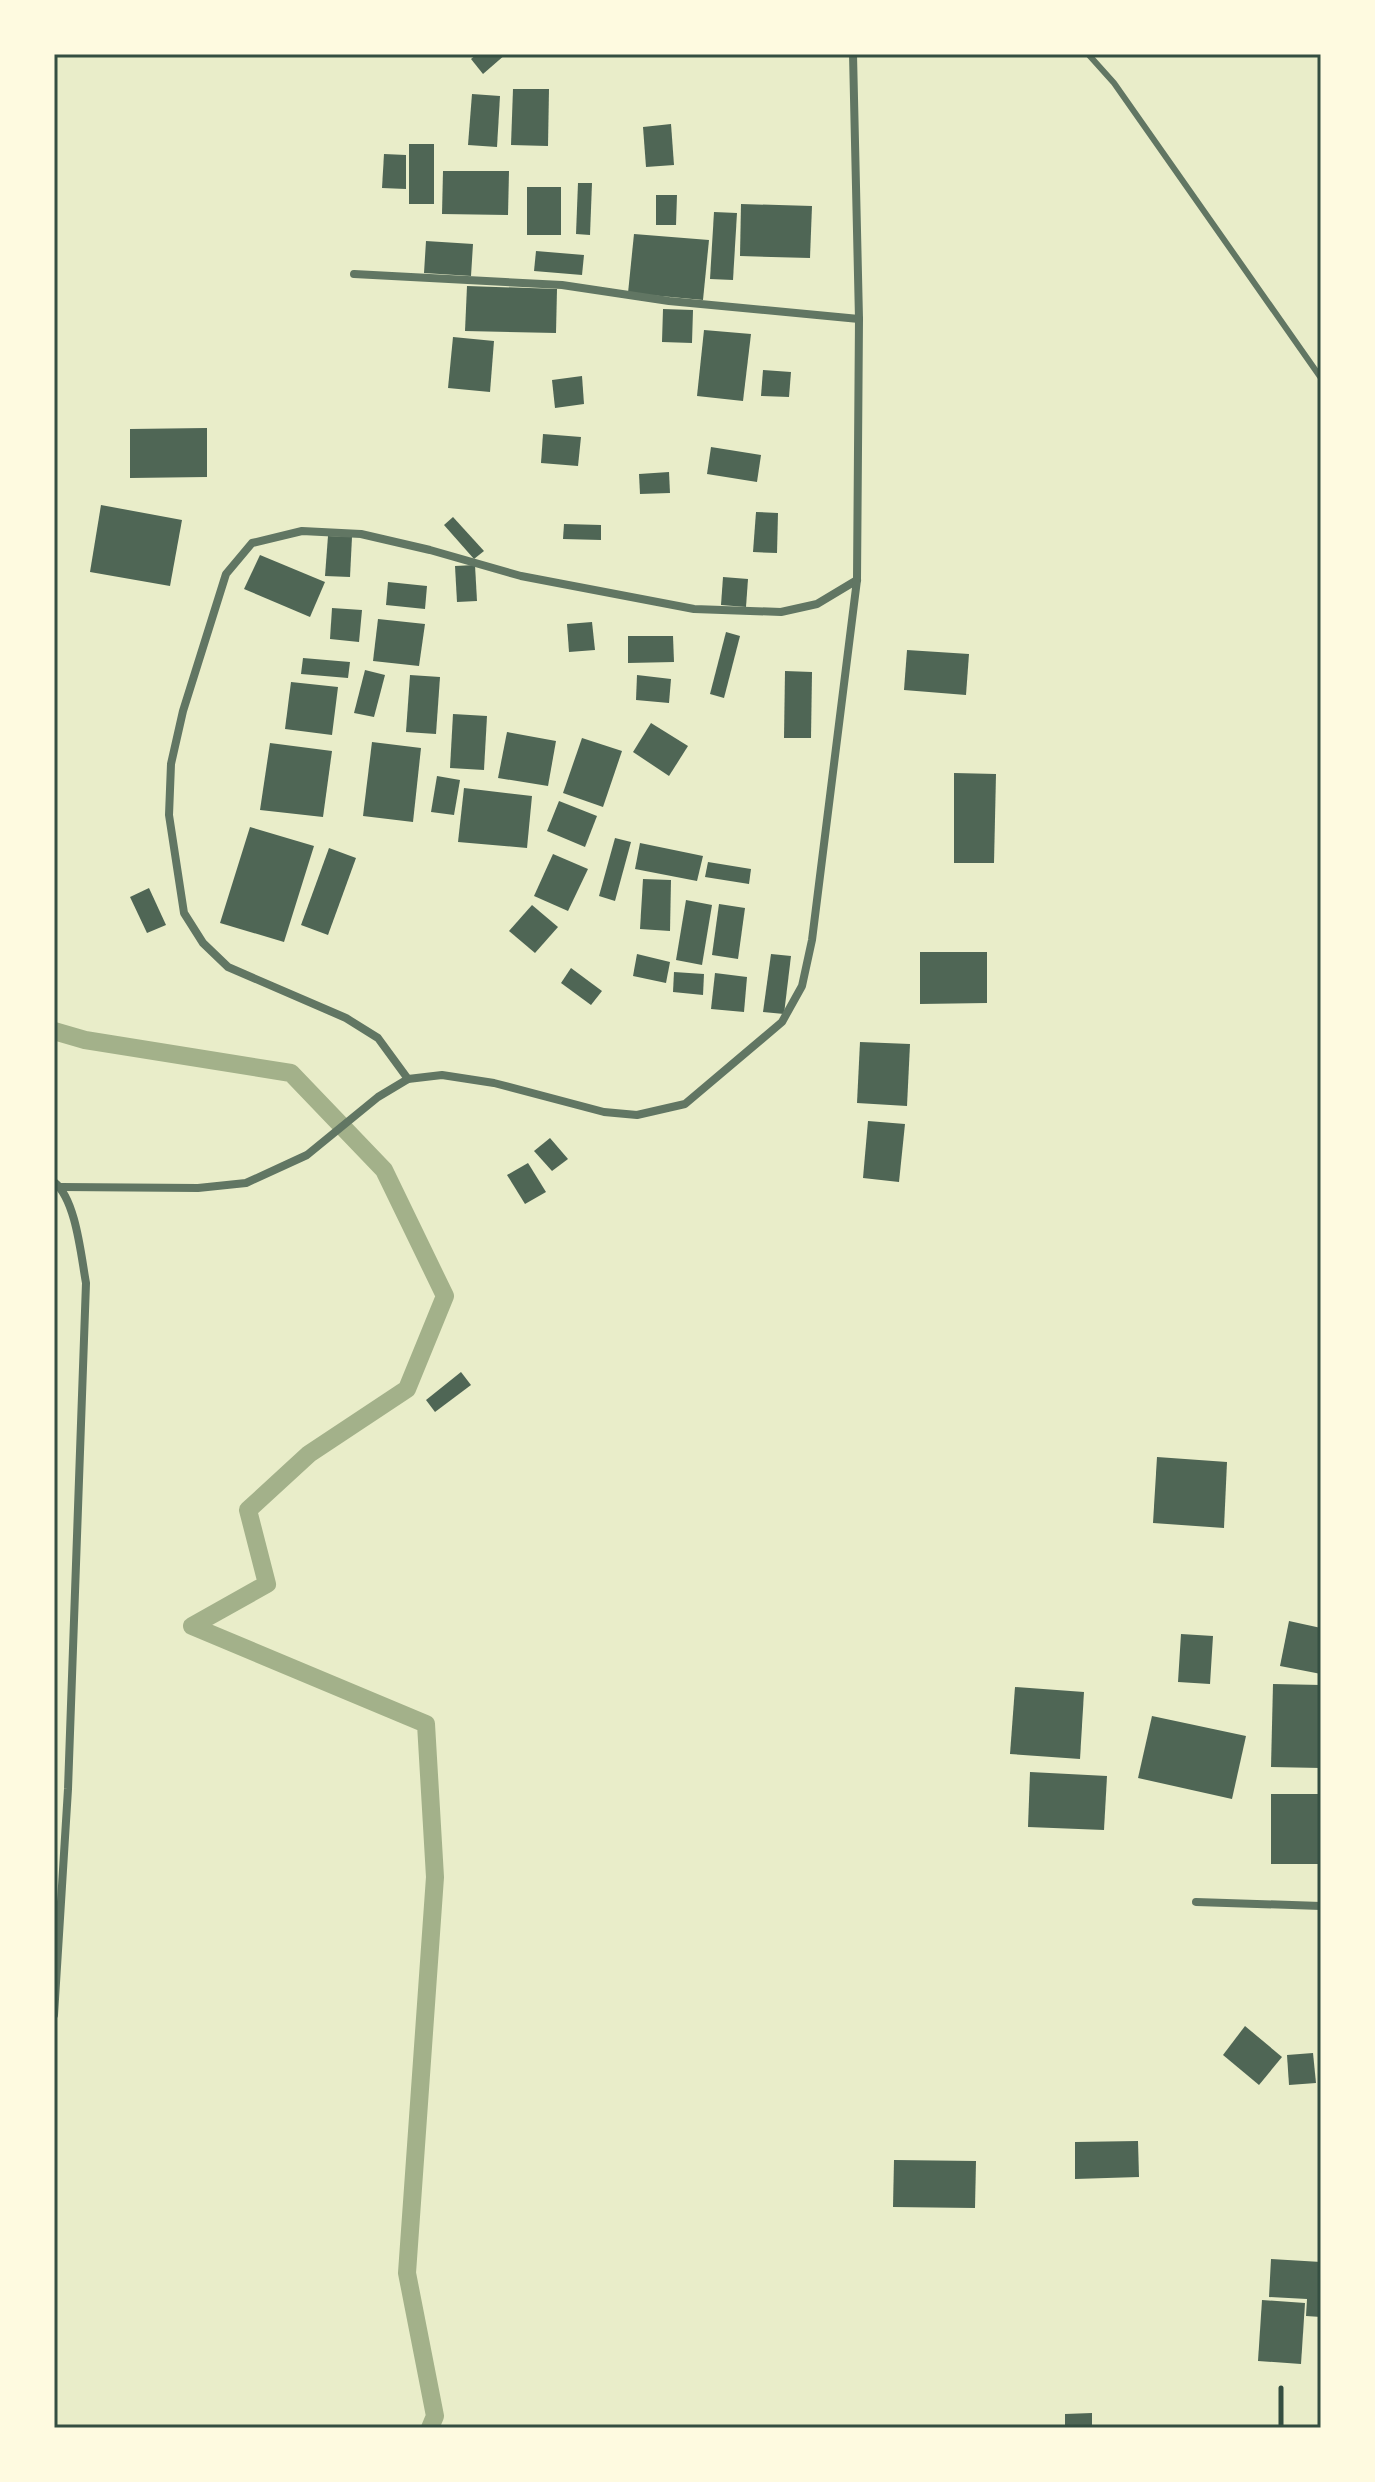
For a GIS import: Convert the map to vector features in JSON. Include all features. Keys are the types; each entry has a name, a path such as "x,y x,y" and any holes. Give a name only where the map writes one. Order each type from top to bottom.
{"street":[{"path":"54,2015 68,1789 86,1283 76,1228 57,1184 198,1188 246,1183 307,1155 378,1097 408,1079 442,1075 494,1083 604,1112 637,1115 685,1104 782,1022 802,986 812,940 857,580 859,319 853,54"},
{"path":"354,274 562,285 681,303 859,319"},
{"path":"408,1079 378,1038 346,1018 228,967 203,943 184,913 169,815 171,764 183,711 226,574 252,543 302,531 361,534 521,576 694,609 781,612 817,604 857,580"},
{"path":"1196,1902 1321,1906"}],"lane":[{"path":"1088,54 1114,83 1321,378"}],"path":[{"path":"1281,2388 1281,2428"}],"building":[{"path":"477,54 506,54 483,74 471,59"},
{"path":"513,89 549,89 548,146 511,145"},
{"path":"472,94 500,96 497,147 468,145"},
{"path":"671,124 674,165 646,167 643,127"},
{"path":"409,144 434,144 434,204 409,204"},
{"path":"384,154 406,155 406,189 382,188"},
{"path":"443,171 509,171 508,215 442,214"},
{"path":"578,183 592,183 590,235 576,234"},
{"path":"527,187 561,187 561,235 527,235"},
{"path":"656,195 677,195 676,225 656,225"},
{"path":"741,204 812,206 810,258 740,256"},
{"path":"714,212 737,213 733,280 710,279"},
{"path":"634,234 709,240 703,300 628,293"},
{"path":"426,241 473,244 471,276 424,273"},
{"path":"536,251 584,255 582,275 534,271"},
{"path":"467,286 557,289 556,333 465,331"},
{"path":"663,309 693,310 692,343 662,342"},
{"path":"704,330 751,334 743,401 697,396"},
{"path":"453,337 494,341 490,392 448,388"},
{"path":"763,370 791,372 789,397 761,396"},
{"path":"582,376 584,404 555,408 552,380"},
{"path":"207,428 207,477 130,478 130,429"},
{"path":"543,434 581,437 578,466 541,463"},
{"path":"711,447 761,455 757,482 707,474"},
{"path":"669,472 670,493 640,494 639,474"},
{"path":"101,505 182,520 170,586 90,572"},
{"path":"756,512 778,513 777,553 753,552"},
{"path":"453,517 484,551 474,559 444,525"},
{"path":"564,524 601,525 601,540 563,539"},
{"path":"328,536 352,537 350,577 325,576"},
{"path":"260,555 325,582 310,617 244,589"},
{"path":"475,565 477,601 457,602 455,566"},
{"path":"723,577 748,579 746,607 721,605"},
{"path":"388,582 427,586 425,609 386,605"},
{"path":"332,608 362,610 359,642 330,639"},
{"path":"378,619 425,624 419,666 373,661"},
{"path":"592,622 595,650 569,652 567,624"},
{"path":"726,632 740,636 724,698 710,694"},
{"path":"628,636 673,636 674,662 628,663"},
{"path":"907,650 969,654 966,695 904,690"},
{"path":"303,658 350,662 348,678 301,674"},
{"path":"365,670 385,675 374,717 354,713"},
{"path":"785,671 812,672 811,738 784,738"},
{"path":"410,675 440,677 436,734 406,732"},
{"path":"637,675 671,679 669,703 636,700"},
{"path":"291,682 338,687 332,735 285,729"},
{"path":"453,714 487,716 484,770 450,768"},
{"path":"651,723 688,746 669,776 633,752"},
{"path":"507,732 556,741 548,786 498,778"},
{"path":"582,738 622,751 603,807 563,793"},
{"path":"372,742 421,748 413,822 363,816"},
{"path":"270,743 332,751 323,817 260,810"},
{"path":"954,773 996,774 994,863 954,863"},
{"path":"437,776 460,780 454,815 431,812"},
{"path":"464,788 532,796 527,848 458,842"},
{"path":"559,801 597,816 585,847 547,831"},
{"path":"250,827 314,846 284,942 220,923"},
{"path":"615,838 631,842 615,901 599,896"},
{"path":"640,843 703,856 697,881 635,869"},
{"path":"329,848 356,858 328,935 301,925"},
{"path":"553,854 588,869 568,911 534,896"},
{"path":"708,862 751,869 749,884 705,877"},
{"path":"643,879 671,880 670,931 640,929"},
{"path":"149,888 166,925 147,933 130,897"},
{"path":"686,900 712,905 702,965 676,960"},
{"path":"719,904 745,908 738,959 712,955"},
{"path":"532,905 558,927 535,953 509,931"},
{"path":"920,952 987,952 987,1003 920,1004"},
{"path":"637,954 670,962 666,983 633,976"},
{"path":"771,954 791,956 784,1014 763,1012"},
{"path":"571,968 602,991 591,1005 561,983"},
{"path":"674,972 704,974 703,995 673,992"},
{"path":"715,973 747,977 744,1012 711,1009"},
{"path":"860,1042 910,1044 907,1106 857,1103"},
{"path":"868,1121 905,1124 899,1182 863,1178"},
{"path":"550,1138 568,1159 552,1171 534,1151"},
{"path":"528,1163 546,1192 525,1204 507,1175"},
{"path":"461,1372 471,1385 435,1412 426,1400"},
{"path":"1157,1457 1227,1462 1224,1528 1153,1523"},
{"path":"1289,1621 1321,1628 1321,1674 1280,1666"},
{"path":"1181,1634 1213,1636 1210,1684 1178,1682"},
{"path":"1273,1684 1321,1685 1321,1768 1271,1767"},
{"path":"1015,1687 1084,1692 1080,1759 1010,1754"},
{"path":"1152,1716 1246,1736 1232,1799 1138,1778"},
{"path":"1030,1772 1107,1776 1104,1830 1028,1827"},
{"path":"1271,1794 1321,1794 1321,1864 1271,1864"},
{"path":"1245,2026 1282,2057 1259,2085 1223,2055"},
{"path":"1313,2053 1316,2083 1289,2085 1287,2055"},
{"path":"1138,2141 1139,2177 1075,2179 1075,2142"},
{"path":"894,2160 976,2161 975,2208 893,2207"},
{"path":"1271,2259 1321,2262 1321,2317 1306,2316 1307,2299 1269,2297"},
{"path":"1262,2300 1305,2303 1301,2364 1258,2361"},
{"path":"1092,2413 1092,2428 1065,2428 1065,2414"}],"waterway":[{"path":"54,1031 85,1040 291,1073 384,1170 445,1296 407,1389 309,1454 248,1510 267,1584 192,1626 426,1724 435,1877 407,2273 435,2416 430,2428"}]}
